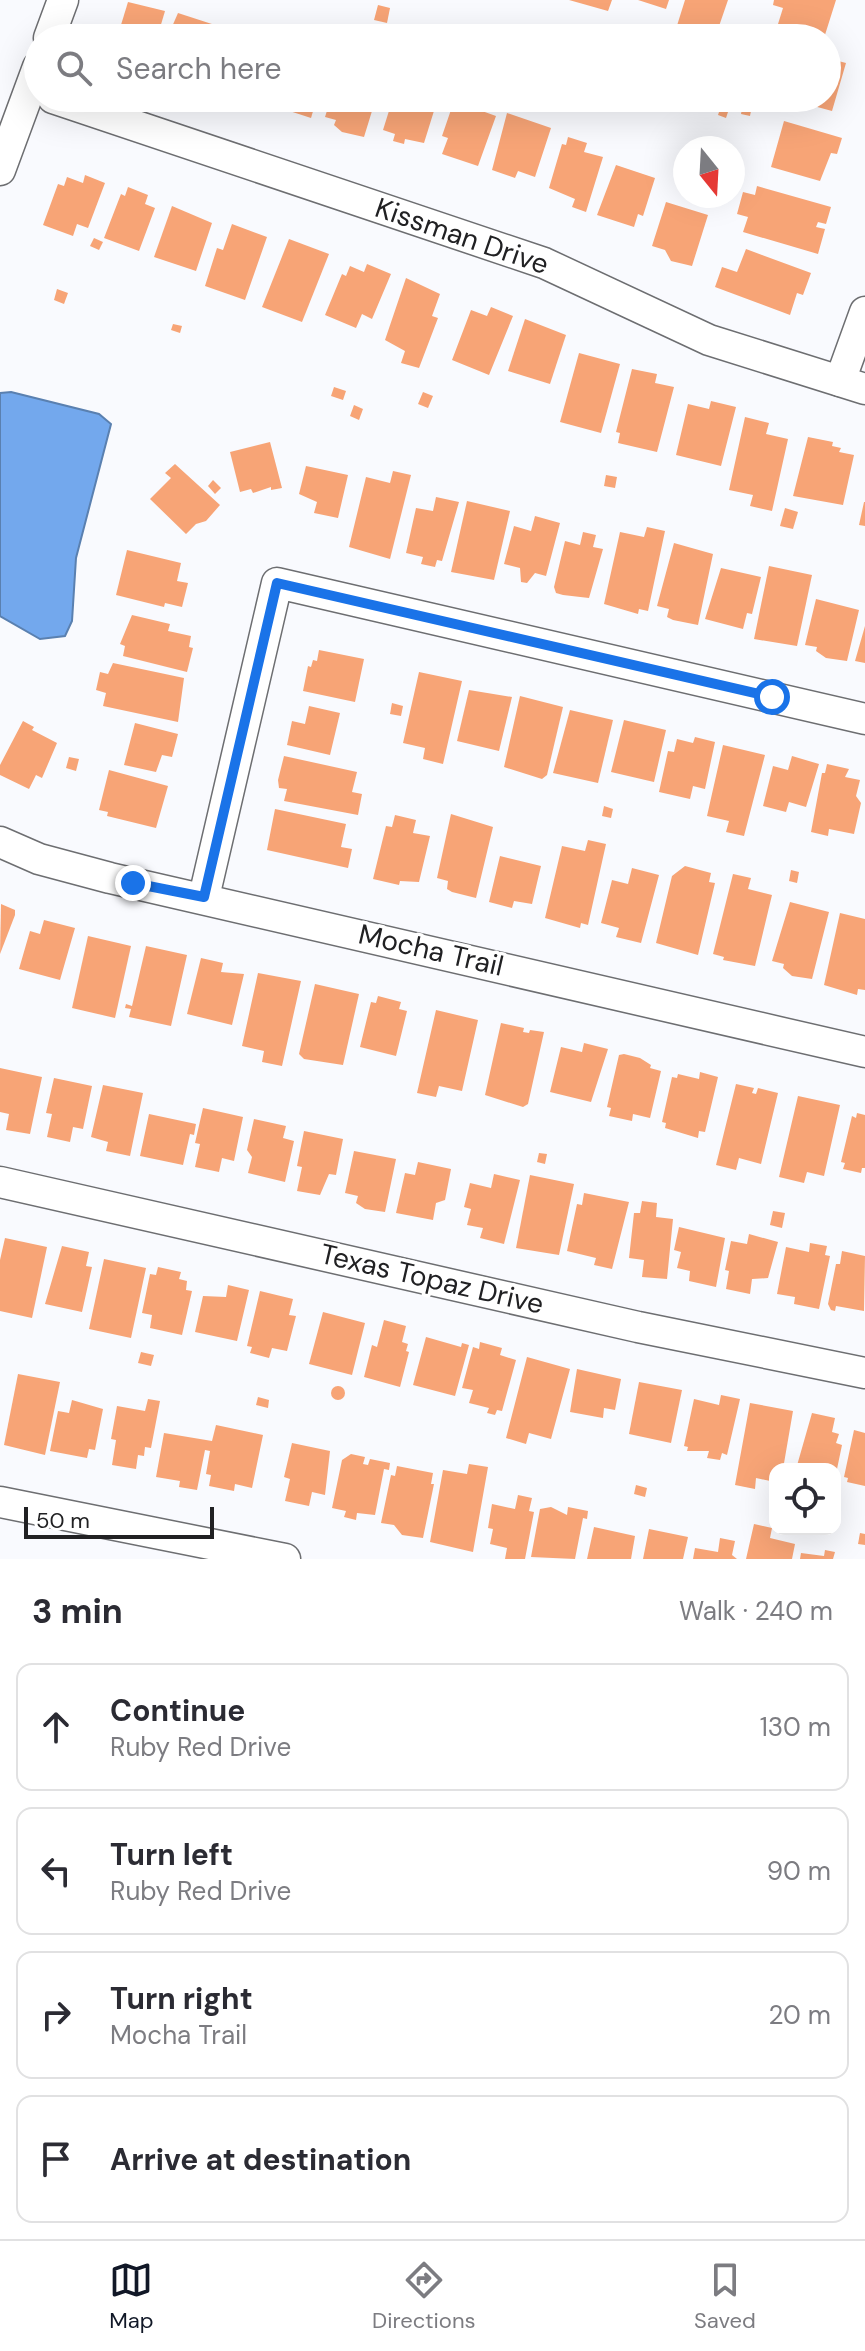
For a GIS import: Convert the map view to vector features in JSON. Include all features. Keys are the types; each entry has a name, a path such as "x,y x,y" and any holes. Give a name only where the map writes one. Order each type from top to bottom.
{"street":[{"path":"54,24 63,0"},
{"path":"0,170 28,112"},
{"name":"Kissman Drive","path":"112,112 544,263 709,340 853,385"},
{"path":"853,385 865,312"},
{"path":"204,897 277,583 865,719"},
{"name":"Mocha Trail","path":"0,842 39,859 95,874 865,1052"},
{"name":"Texas Topaz Drive","path":"0,1182 638,1327 865,1373"},
{"path":"0,1502 285,1559"}],"water":[{"path":"11,392 99,414 111,424 76,558 72,621 65,636 40,639 0,616 0,393"}],"building":[{"path":"569,0 612,0 608,11"},
{"path":"638,0 669,0 666,9"},
{"path":"685,0 728,0 720,24 678,24"},
{"path":"774,0 836,0 828,24 778,24 783,8 773,5"},
{"path":"128,2 165,11 161,24 121,24"},
{"path":"378,5 390,8 387,23 374,20"},
{"path":"178,13 212,24 173,24"},
{"path":"841,62 846,63 841,80"},
{"path":"293,112 313,112 311,118"},
{"path":"327,112 372,112 364,137 342,132 334,125 336,120 325,117"},
{"path":"389,112 434,112 424,143 405,139 404,144 393,141 395,134 383,130"},
{"path":"450,112 485,112 496,116 478,166 442,154 448,138 442,136"},
{"path":"719,112 728,112 726,118 718,115"},
{"path":"507,113 551,128 535,177 518,171 515,178 492,170"},
{"path":"784,121 842,138 837,154 831,153 820,181 771,167"},
{"path":"568,137 587,143 584,152 603,157 586,212 572,207 575,199 549,188 562,144 566,145"},
{"path":"616,165 655,178 643,216 638,214 634,227 597,215"},
{"path":"85,175 105,183 88,228 77,224 73,236 43,225 58,184 64,186 67,177 83,183"},
{"path":"757,186 831,207 826,224 818,222 816,227 825,229 818,254 743,232 748,217 737,214 739,208 745,208 745,192 755,195"},
{"path":"128,187 148,195 145,204 155,208 139,251 104,238 121,194 125,196"},
{"path":"666,202 673,204 673,208 685,208 708,215 692,266 671,261 665,250 652,246"},
{"path":"172,206 212,223 196,271 154,257"},
{"path":"232,224 267,237 245,300 205,286 217,248 223,250"},
{"path":"94,238 103,242 99,250 90,246"},
{"path":"289,239 329,254 302,322 262,307"},
{"path":"746,249 811,273 803,295 797,293 790,315 715,287 722,267 737,272"},
{"path":"367,264 391,274 372,319 362,314 356,328 325,315 342,274 346,276 350,266 364,272"},
{"path":"406,278 440,294 432,316 438,318 419,368 401,363 405,351 385,340"},
{"path":"57,289 68,293 64,304 54,300"},
{"path":"491,307 513,316 489,375 452,360 471,310 487,316"},
{"path":"525,319 566,335 550,384 508,371"},
{"path":"173,324 182,326 180,333 171,330"},
{"path":"579,353 620,364 601,433 560,422"},
{"path":"632,369 657,374 655,383 674,387 657,452 618,443 620,433 616,432"},
{"path":"334,387 346,391 343,400 331,396"},
{"path":"423,392 433,396 428,408 418,404"},
{"path":"711,401 736,407 721,466 676,455 688,404 709,409"},
{"path":"354,405 363,409 359,420 350,416"},
{"path":"745,417 769,423 766,434 788,439 772,511 750,506 753,495 729,490"},
{"path":"808,437 833,442 832,446 841,448 839,452 854,455 843,505 793,496"},
{"path":"270,442 282,488 240,492 230,452"},
{"path":"175,464 220,505 206,521 196,524 186,534 150,499 171,478 165,473"},
{"path":"306,466 348,475 338,518 314,513 317,502 299,494"},
{"path":"393,471 411,475 390,559 349,547 366,477 390,483"},
{"path":"606,475 617,477 615,488 604,486"},
{"path":"213,480 221,488 215,494 208,486"},
{"path":"436,497 459,502 442,561 437,560 435,567 421,564 423,557 406,553 416,508 433,511"},
{"path":"467,501 510,511 494,580 451,572"},
{"path":"865,502 865,526 859,525"},
{"path":"785,508 798,512 793,529 780,526"},
{"path":"535,516 560,523 546,576 535,573 527,583 521,582 520,568 504,564 514,526 531,531"},
{"path":"647,527 665,531 648,611 639,609 638,614 604,604 620,532 644,537"},
{"path":"583,532 596,535 593,547 603,549 589,598 556,593 554,587 565,541 580,545"},
{"path":"674,543 713,554 698,625 673,620 667,617 669,609 657,606"},
{"path":"127,550 181,563 177,581 188,583 182,607 165,603 164,607 116,595"},
{"path":"769,566 812,575 797,646 754,639"},
{"path":"721,568 761,577 752,614 747,613 743,629 705,619"},
{"path":"816,599 859,610 847,661 826,658 816,651 817,647 805,645"},
{"path":"132,615 170,624 168,631 191,636 189,647 193,648 187,672 123,656 125,646 120,644"},
{"path":"865,626 865,663 855,661"},
{"path":"319,650 364,659 355,702 303,691 308,666 311,667 313,660 317,661"},
{"path":"113,663 184,678 178,722 103,706 106,693 96,690 100,672 108,674"},
{"path":"419,672 462,681 443,764 423,759 425,748 403,743"},
{"path":"469,690 512,697 499,751 457,741"},
{"path":"520,696 563,707 547,775 542,779 504,767"},
{"path":"392,703 403,706 401,716 390,714"},
{"path":"309,706 340,713 330,755 287,745 292,721 305,724"},
{"path":"570,710 613,720 598,783 553,773"},
{"path":"624,720 666,730 654,782 611,772"},
{"path":"23,721 34,727 32,730 57,743 42,778 36,775 29,789 0,775 0,765"},
{"path":"135,723 178,734 172,757 162,755 156,772 124,765"},
{"path":"695,737 715,742 705,789 693,786 690,799 659,792 668,751 674,752 677,739 693,743"},
{"path":"723,745 765,755 744,836 726,832 729,821 707,816"},
{"path":"284,756 357,772 352,792 362,794 358,815 284,801 287,789 279,788 278,780"},
{"path":"792,756 819,764 806,807 789,802 786,812 763,806 773,766 788,770"},
{"path":"69,757 79,759 76,771 66,768"},
{"path":"827,764 849,769 845,777 860,780 856,796 861,803 854,834 829,829 828,836 811,832 822,773 825,773"},
{"path":"109,770 168,786 156,828 107,816 108,812 99,810"},
{"path":"604,806 613,809 611,818 602,816"},
{"path":"275,809 346,824 341,847 352,849 348,868 267,850"},
{"path":"451,814 493,827 476,898 452,892 447,889 448,881 437,878"},
{"path":"395,815 416,820 413,833 430,836 419,882 400,881 399,885 373,879 386,826 392,827"},
{"path":"588,840 606,844 588,925 581,923 580,928 545,918 562,846 585,851"},
{"path":"500,856 541,866 532,904 514,901 512,908 489,902"},
{"path":"685,866 711,873 709,882 715,883 698,955 656,943 672,876"},
{"path":"632,868 659,875 641,943 616,937 619,928 601,923 612,880 628,884"},
{"path":"791,870 799,872 797,883 789,881"},
{"path":"733,874 751,878 748,889 772,895 755,966 723,960 724,957 713,954"},
{"path":"790,902 829,912 812,979 792,976 783,968 784,964 772,961"},
{"path":"1,904 15,910 15,915 0,954"},
{"path":"840,913 865,919 865,990 858,989 857,995 824,985"},
{"path":"44,920 75,928 60,980 19,969 30,931 40,934"},
{"path":"88,936 131,946 115,1018 72,1008"},
{"path":"146,946 187,955 171,1026 129,1017 131,1009 125,1008 126,1004 132,1006"},
{"path":"201,958 223,963 221,972 244,974 232,1025 187,1014"},
{"path":"258,973 301,981 282,1066 262,1062 264,1051 242,1046"},
{"path":"315,984 359,994 343,1065 304,1059 299,1054"},
{"path":"378,996 401,1002 399,1009 407,1011 396,1056 360,1047 371,1002 376,1003"},
{"path":"436,1010 478,1020 462,1091 439,1086 436,1097 417,1093"},
{"path":"501,1023 524,1028 523,1032 544,1032 528,1104 523,1107 485,1095"},
{"path":"584,1043 608,1049 591,1102 550,1092 561,1047 582,1052"},
{"path":"619,1055 640,1058 651,1065 650,1068 661,1071 650,1118 633,1114 632,1121 609,1116 611,1108 607,1107"},
{"path":"0,1068 42,1077 30,1134 6,1130 9,1114 0,1112"},
{"path":"700,1072 718,1077 705,1132 699,1131 698,1138 665,1128 666,1123 662,1122 672,1077 677,1078 678,1074 699,1079"},
{"path":"54,1078 92,1086 83,1129 73,1127 70,1142 47,1137 52,1114 46,1113"},
{"path":"736,1084 754,1088 752,1093 756,1094 758,1088 778,1093 761,1164 739,1158 736,1170 716,1165"},
{"path":"103,1085 143,1093 130,1156 106,1151 108,1142 91,1137"},
{"path":"798,1096 840,1105 824,1176 807,1172 804,1183 779,1177"},
{"path":"203,1108 243,1117 234,1161 222,1158 219,1172 195,1167 200,1144 195,1143"},
{"path":"857,1113 865,1115 865,1168 861,1173 843,1169 845,1163 841,1162 852,1116 856,1118"},
{"path":"149,1114 196,1124 194,1135 190,1134 183,1165 140,1156"},
{"path":"254,1119 286,1126 283,1138 294,1141 285,1182 248,1173 252,1157 247,1150"},
{"path":"304,1131 343,1139 336,1175 329,1174 320,1195 297,1191 302,1167 297,1166"},
{"path":"354,1151 396,1159 385,1212 365,1209 356,1203 358,1196 345,1193"},
{"path":"539,1153 547,1154 545,1164 537,1162"},
{"path":"418,1162 451,1169 445,1200 436,1203 433,1220 396,1213 405,1173 415,1175"},
{"path":"494,1174 520,1180 504,1244 480,1238 483,1228 467,1225 471,1209 464,1207 470,1183 491,1188"},
{"path":"530,1175 574,1184 559,1255 516,1248"},
{"path":"584,1193 629,1202 612,1269 594,1265 596,1258 567,1251 577,1204 582,1205"},
{"path":"642,1201 657,1203 656,1217 673,1219 667,1279 642,1277 644,1260 629,1258 634,1213 640,1213"},
{"path":"773,1211 785,1213 782,1228 770,1225"},
{"path":"679,1227 725,1238 716,1287 689,1281 690,1271 677,1268 681,1252 674,1250"},
{"path":"749,1234 778,1242 768,1278 752,1279 750,1294 726,1289 729,1271 725,1270 731,1241 747,1244"},
{"path":"5,1238 47,1247 32,1318 0,1311 0,1260"},
{"path":"810,1243 827,1246 825,1255 830,1256 819,1309 794,1304 795,1297 777,1294 786,1247 809,1252"},
{"path":"62,1246 89,1252 86,1266 92,1267 82,1312 45,1304"},
{"path":"842,1251 865,1256 864,1311 836,1306 835,1311 828,1304 836,1264 840,1264"},
{"path":"104,1259 146,1268 131,1338 89,1329"},
{"path":"158,1267 181,1272 179,1279 187,1281 186,1290 192,1291 182,1335 150,1328 152,1315 142,1313 150,1274 156,1275"},
{"path":"228,1285 249,1290 237,1341 195,1332 203,1296 226,1297"},
{"path":"260,1291 293,1299 289,1315 296,1316 287,1351 272,1348 269,1358 250,1353 252,1347 247,1346"},
{"path":"323,1312 365,1323 352,1375 309,1364"},
{"path":"384,1320 406,1326 402,1342 408,1344 406,1351 409,1352 400,1387 364,1377 372,1345 377,1347"},
{"path":"426,1337 461,1347 462,1343 469,1345 455,1396 413,1385"},
{"path":"480,1342 502,1348 500,1355 516,1360 502,1411 497,1410 495,1415 487,1413 489,1408 469,1403 473,1390 462,1388 473,1347 479,1349"},
{"path":"141,1352 154,1355 151,1366 138,1363"},
{"path":"527,1357 570,1369 551,1439 529,1433 526,1444 506,1438"},
{"path":"577,1369 621,1379 615,1410 604,1408 603,1418 570,1412"},
{"path":"18,1374 60,1382 45,1455 4,1445"},
{"path":"639,1382 682,1390 671,1443 629,1434"},
{"path":"338,1386 345,1393 338,1400 331,1393"},
{"path":"721,1395 740,1399 727,1455 722,1453 720,1460 707,1458 709,1451 687,1451 688,1447 684,1446 694,1399 719,1405"},
{"path":"258,1397 269,1400 268,1408 256,1405"},
{"path":"148,1399 160,1401 151,1448 145,1447 144,1456 138,1455 136,1469 112,1465 116,1440 111,1439 117,1406 145,1411"},
{"path":"72,1400 103,1409 95,1450 89,1449 87,1458 50,1451 58,1411 69,1413"},
{"path":"750,1403 793,1411 784,1463 769,1463 769,1481 756,1478 755,1489 735,1485"},
{"path":"812,1413 835,1418 832,1432 839,1434 836,1443 842,1445 838,1463 798,1463"},
{"path":"216,1425 263,1435 252,1488 235,1484 234,1491 209,1486 211,1475 206,1474 210,1451 205,1450 197,1490 179,1487 180,1481 156,1477 164,1433 212,1441"},
{"path":"854,1430 865,1433 865,1486 847,1482 848,1478 844,1477"},
{"path":"292,1443 330,1451 325,1495 312,1492 309,1506 285,1501 290,1479 284,1477"},
{"path":"351,1454 365,1457 363,1464 368,1465 370,1459 390,1463 389,1470 384,1469 375,1515 357,1513 356,1520 344,1517 346,1511 332,1508 342,1460"},
{"path":"469,1464 488,1467 473,1552 430,1542 443,1470 467,1474"},
{"path":"397,1466 433,1473 431,1484 434,1484 423,1538 402,1535 394,1525 381,1523 391,1475 395,1476"},
{"path":"636,1485 647,1488 645,1497 634,1494"},
{"path":"518,1495 532,1498 529,1511 534,1512 525,1559 505,1559 507,1548 490,1544 493,1529 488,1528 492,1504 515,1509"},
{"path":"551,1507 567,1515 568,1507 588,1511 587,1519 583,1518 575,1559 531,1557 540,1509"},
{"path":"754,1524 769,1527 770,1538 795,1544 792,1559 746,1559"},
{"path":"594,1527 635,1536 631,1559 587,1559"},
{"path":"649,1529 688,1537 683,1559 643,1559"},
{"path":"860,1533 865,1534 865,1545 858,1544"},
{"path":"720,1538 735,1541 732,1555 737,1559 693,1559 695,1548 718,1552"},
{"path":"825,1550 835,1552 833,1559 800,1559 801,1553 824,1556"}],"route":[{"path":"133,883 204,897 277,583 772,697"}]}
